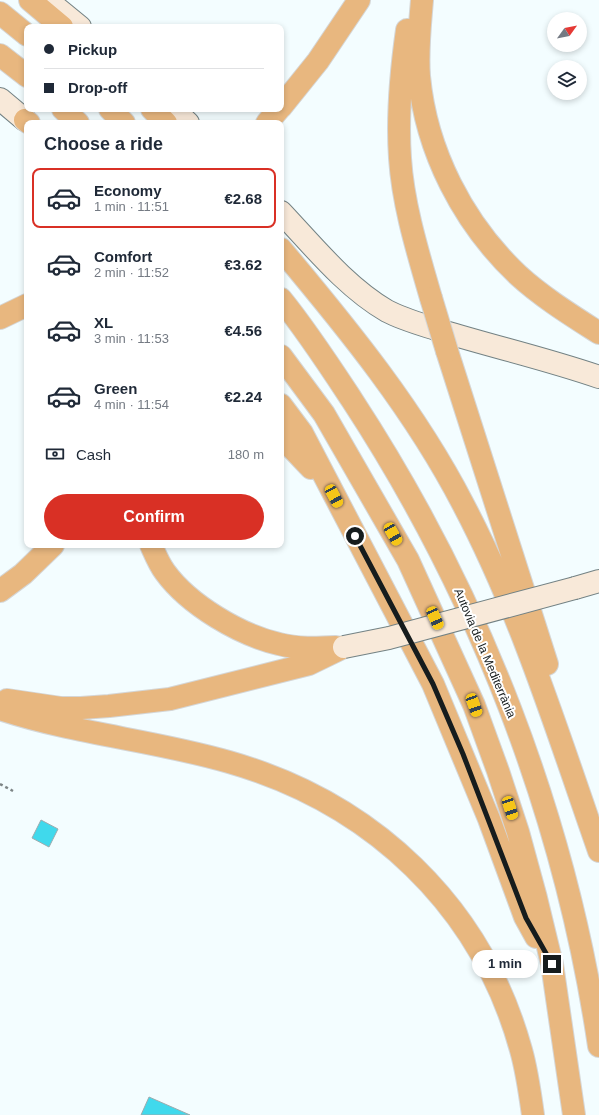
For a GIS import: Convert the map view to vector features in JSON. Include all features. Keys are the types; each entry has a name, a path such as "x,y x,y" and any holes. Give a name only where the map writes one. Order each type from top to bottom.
{"highway":[{"path":"30,0 58,24"},
{"path":"284,103 318,61 359,0"},
{"path":"413,0 407,30 401,78 400,159 411,225 431,298 587,789 599,841"},
{"path":"422,0 418,48 419,75 423,101 437,155 450,182 473,222 500,258 537,291 599,332"},
{"path":"0,13 24,32"},
{"path":"0,55 24,74"},
{"path":"66,112 75,120"},
{"path":"113,112 121,120"},
{"path":"155,112 163,120"},
{"path":"284,253 323,300 419,428 463,502 485,546 507,596 560,738 599,851"},
{"path":"0,303 24,294"},
{"name":"Autovia de la Mediterrània","path":"284,302 326,360 398,472 430,531 486,650 511,710 553,835 569,894 584,961 599,1046"},
{"path":"0,318 24,306"},
{"path":"284,360 324,414 408,560 474,705 518,832 536,898 552,964 574,1115"},
{"path":"284,409 302,433 433,684 478,790 526,918 552,964"},
{"path":"284,441 306,463 334,496"},
{"path":"0,591 23,574 50,548"},
{"path":"153,548 165,571 176,584 209,612 228,625 248,634 280,644 319,648 344,647"},
{"path":"166,548 177,571 209,612"},
{"path":"0,699 61,708 82,708 170,699 309,664 344,647"},
{"path":"0,709 30,719 200,754 237,764 293,785 322,799 350,815 379,836 426,879 448,903 484,959 512,1019 522,1051 529,1082 533,1115"},
{"path":"584,961 599,1020"}],"street":[{"path":"47,0 76,24"},
{"path":"0,100 25,120"},
{"path":"176,112 185,120"},
{"path":"284,215 349,283 367,298 388,312 456,335 556,362 599,377"},
{"path":"344,647 389,638 599,581"}],"path":[{"path":"0,784 13,790"}],"building":[{"path":"41,820 58,829 49,847 32,838"},
{"path":"149,1097 190,1115 141,1115"}],"route":[{"path":"355,536 433,684 463,754 526,918 552,964"}]}
